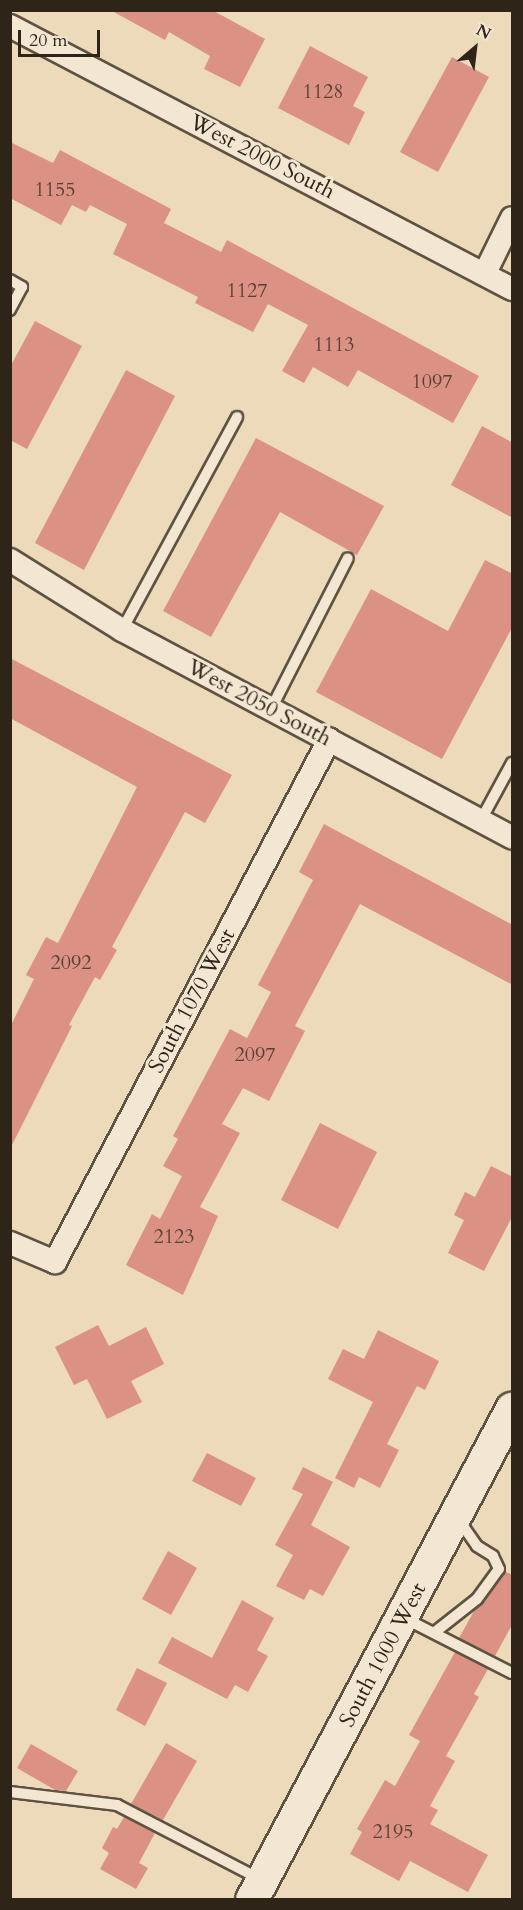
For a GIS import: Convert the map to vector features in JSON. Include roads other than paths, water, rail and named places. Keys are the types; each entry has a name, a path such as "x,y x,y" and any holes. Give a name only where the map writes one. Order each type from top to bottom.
{"main road":[{"name":"South 1000 West","path":"258,1890 513,1409"}],"street":[{"name":"West 2000 South","path":"10,26 513,289"},
{"path":"485,273 513,218"},
{"name":"West 2050 South","path":"10,560 122,630 513,837"},
{"name":"South 1070 West","path":"10,1244 56,1262 329,740"}],"lane":[{"path":"10,280 22,287 10,310"},
{"path":"122,630 237,417"},
{"path":"271,709 348,558"},
{"path":"481,820 513,763"},
{"path":"435,1632 477,1599 499,1569 493,1556 477,1546 456,1516"},
{"path":"404,1618 513,1673"},
{"path":"10,1792 117,1804 258,1890"}]}
